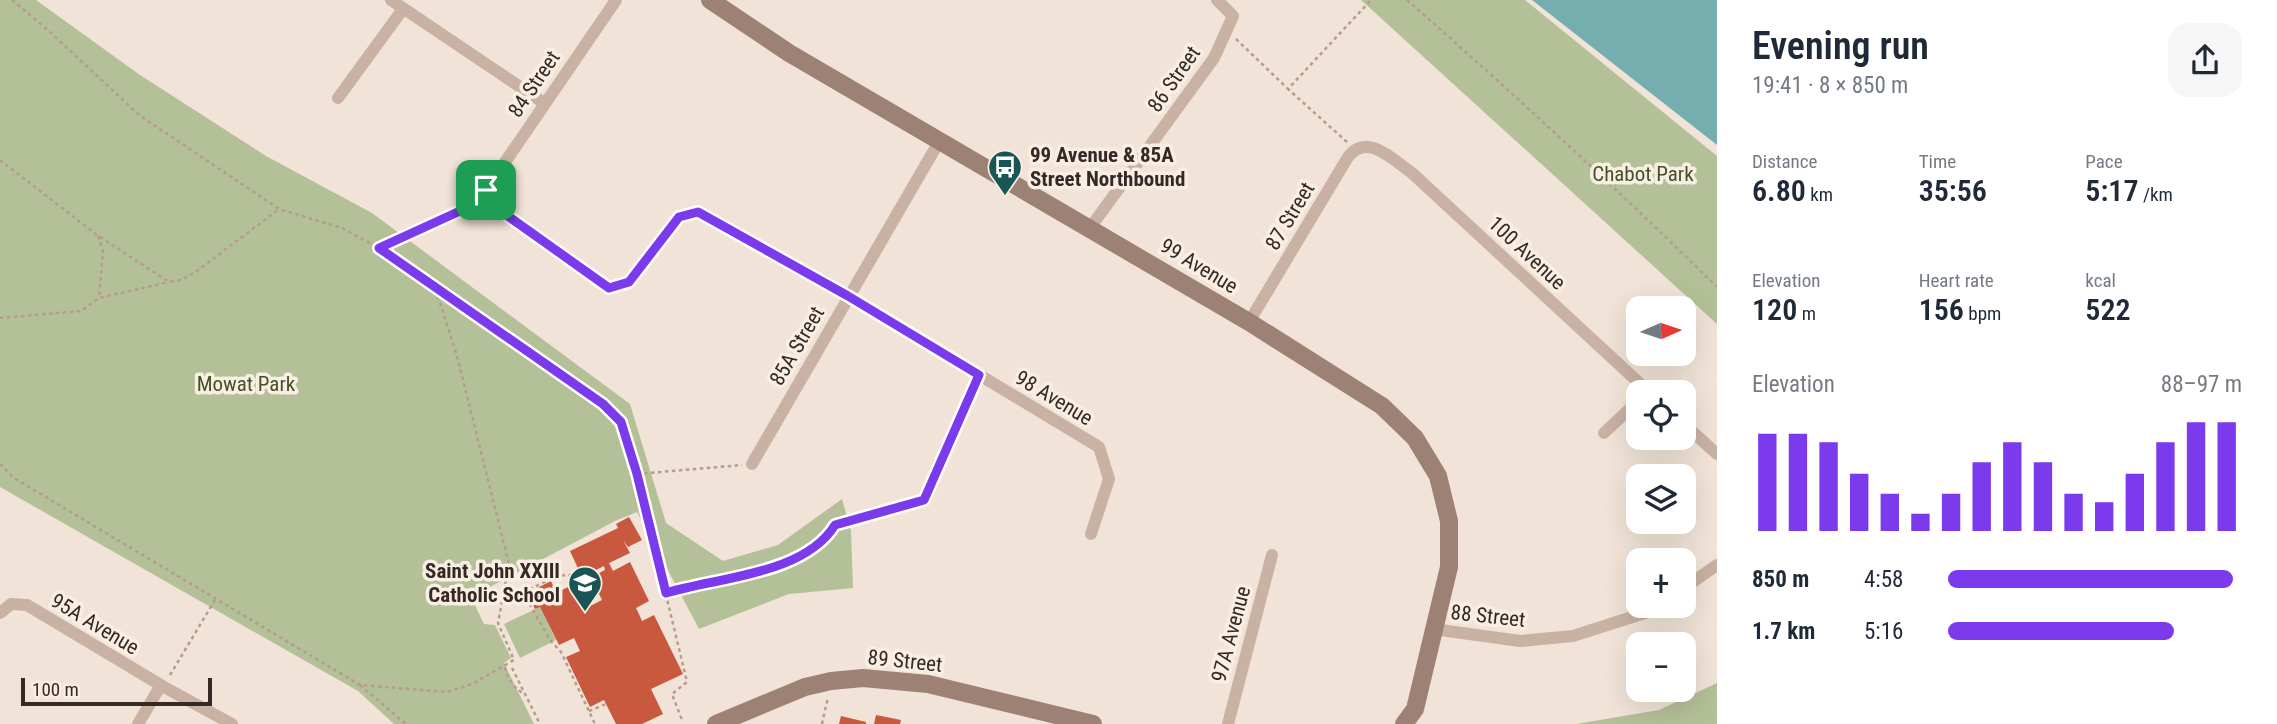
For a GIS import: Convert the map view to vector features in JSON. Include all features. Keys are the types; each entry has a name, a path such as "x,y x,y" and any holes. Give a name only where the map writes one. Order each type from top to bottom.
{"street":[{"path":"391,0 544,103"},
{"name":"84 Street","path":"486,190 616,0"},
{"name":"99 Avenue","path":"710,0 789,53 1249,322 1382,406 1415,438 1438,476 1449,521 1449,567 1433,629 1417,716 1404,724"},
{"name":"86 Street","path":"1090,228 1213,58 1233,16 1217,0"},
{"path":"338,98 403,9"},
{"name":"85A Street","path":"752,464 940,140"},
{"name":"100 Avenue","path":"1354,149 1364,145 1374,147 1412,173 1635,380"},
{"name":"87 Street","path":"1249,322 1354,149"},
{"name":"98 Avenue","path":"486,190 491,204 609,288 629,282 679,217 698,212 848,296 1099,447 1110,479 1091,534"},
{"path":"924,500 979,375"},
{"path":"1604,433 1626,412"},
{"path":"1696,435 1717,454"},
{"name":"97A Avenue","path":"1228,724 1272,555"},
{"path":"1696,580 1717,565"},
{"name":"95A Avenue","path":"0,613 11,604 27,605 162,686 232,724"},
{"name":"88 Street","path":"1433,629 1520,641 1573,636 1629,618"},
{"name":"89 Street","path":"716,724 792,692 831,681 878,679 929,684 1093,724"},
{"path":"138,724 162,686"}],"path":[{"path":"12,0 139,115 279,209 342,228 379,248 603,404 621,422 637,474 687,682 671,694 682,720"},
{"path":"1288,89 1371,0"},
{"path":"1407,0 1636,208 1717,287"},
{"path":"1226,30 1354,149"},
{"path":"0,160 97,235 169,282"},
{"path":"379,248 460,211 486,190"},
{"path":"0,318 81,311 99,298 181,280 279,209"},
{"path":"97,235 103,251 99,298"},
{"path":"359,685 447,692 472,684 514,660 498,623 509,564 457,356 435,287"},
{"path":"0,464 14,478 359,685 406,724"},
{"path":"637,474 752,464"},
{"path":"666,593 784,563 819,544 835,525 924,500"},
{"path":"579,574 551,578 528,590 526,596 550,640 561,652 595,724"},
{"path":"551,578 556,588"},
{"path":"162,686 215,600"},
{"path":"505,667 512,685 528,699"},
{"path":"512,668 540,724"},
{"path":"822,724 831,681"},
{"path":"589,711 606,704"}],"green space":[{"name":"Mowat Park","path":"0,0 36,0 140,75 266,156 372,213 630,404 666,523 723,561 778,545 842,499 851,531 853,588 789,594 699,629 637,512 471,597 484,624 495,625 511,658 504,663 534,724 394,724 358,691 0,487"},
{"name":"Chabot Park","path":"1361,0 1525,0 1717,156 1717,324 1696,305 1696,296 1686,296"},
{"path":"540,607 556,640 520,658 504,624"},
{"path":"1717,683 1717,724 1576,724 1659,710 1676,702 1696,702 1696,693"}],"water":[{"path":"1532,0 1717,0 1717,145"}],"building":[{"name":"Saint John XXIII Catholic School","path":"629,517 642,540 628,547 623,540 630,553 609,563 613,571 630,562 649,601 636,608 642,621 654,615 683,674 651,689 663,714 642,724 616,724 604,700 590,707 566,657 580,651 574,638 559,645 540,607 535,609 527,593 551,581 556,593 576,583 588,607 602,600 591,577 605,570 604,566 582,577 570,551 618,528 616,524"},
{"path":"876,715 901,720 900,724 874,724"},
{"path":"841,716 866,722 866,724 839,724"}],"place":[{"name":"99 Avenue & 85A Street Northbound","path":"1005,197"},
{"name":"Saint John XXIII Catholic School","path":"585,613"}],"route":[{"path":"486,190 491,204 609,288 629,282 679,217 698,212 848,296 979,375 924,500 835,525 819,544 784,563 666,593 637,474 621,422 603,404 379,248 460,211 486,190"}]}
